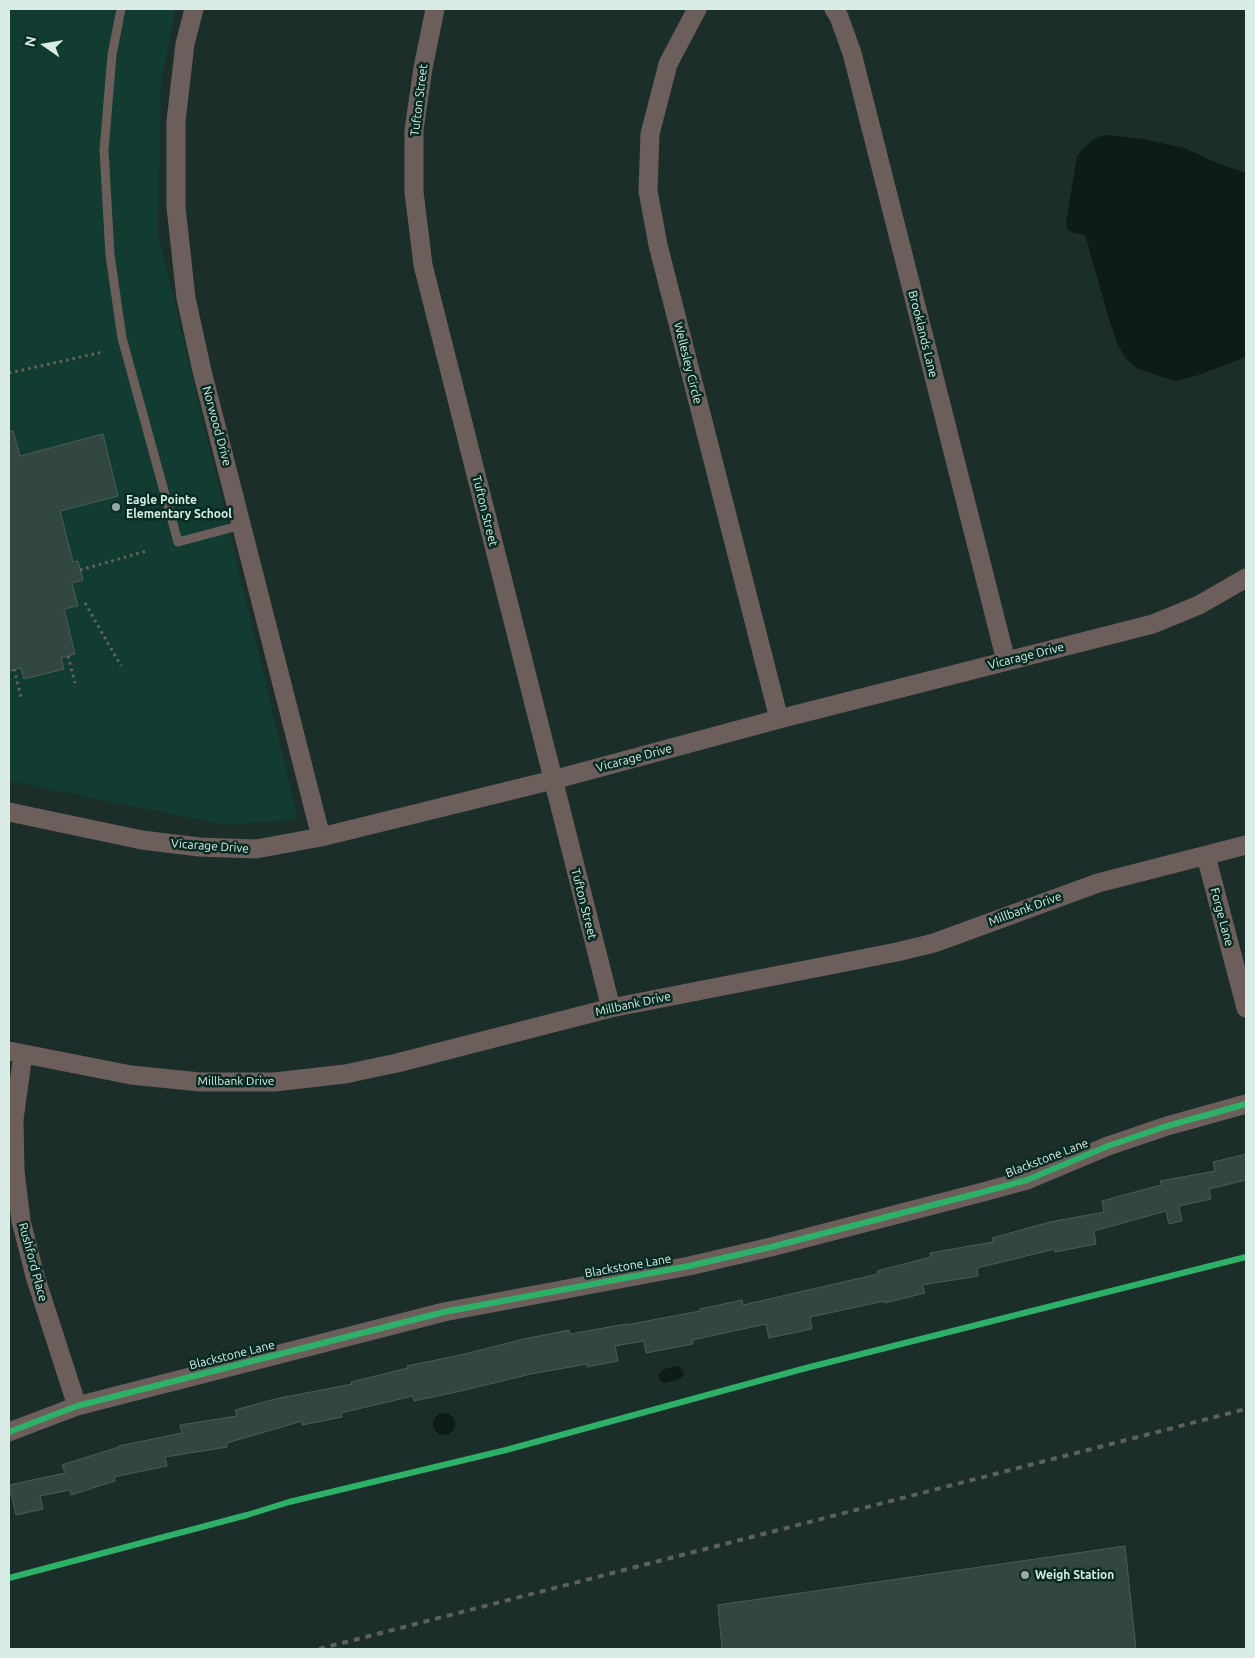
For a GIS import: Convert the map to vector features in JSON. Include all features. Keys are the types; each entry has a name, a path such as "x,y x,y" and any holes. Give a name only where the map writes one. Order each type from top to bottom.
{"street":[{"name":"Norwood Drive","path":"194,9 185,44 176,122 176,206 186,298 202,371 243,525 321,837"},
{"name":"Tufton Street","path":"435,9 423,68 414,130 414,192 423,265 611,1008"},
{"name":"Wellesley Circle","path":"697,9 668,64 650,134 648,191 658,245 779,719"},
{"name":"Brooklands Lane","path":"834,9 839,17 852,53 1006,661"},
{"name":"Vicarage Drive","path":"9,812 142,840 198,847 256,849 321,837 553,780 779,719 1153,624 1199,605 1246,578"},
{"name":"Millbank Drive","path":"16,1053 131,1075 200,1082 274,1082 346,1074 397,1064 611,1008 897,952 924,945 1098,883 1246,845"},
{"name":"Forge Lane","path":"1206,856 1246,1008"},
{"name":"Rushford Place","path":"16,1053 14,1171 21,1221 35,1276 77,1406"},
{"name":"Blackstone Lane","path":"9,1432 77,1406 444,1312 689,1266 1027,1180 1108,1146 1167,1126 1246,1104"}],"lane":[{"path":"121,9 112,55 104,150 110,255 122,338 178,542 243,525"}],"path":[{"path":"9,373 103,352"},
{"path":"80,570 148,552"},
{"path":"85,603 120,666"},
{"path":"68,656 75,683"},
{"path":"14,669 21,697"}],"shaded area":[{"name":"Eagle Pointe Elementary School","path":"9,9 175,9 161,85 158,233 298,819 226,825 9,781"},
{"path":"1108,135 1143,139 1184,148 1219,164 1246,173 1246,357 1196,376 1175,381 1138,369 1127,360 1118,346 1086,238 1083,234 1068,230 1066,224 1077,156 1090,142 1098,137"},
{"path":"678,1366 682,1369 684,1375 677,1380 664,1383 659,1380 659,1374 664,1369"},
{"path":"444,1413 452,1416 455,1424 452,1432 444,1435 436,1432 433,1424 436,1416"}],"building":[{"name":"Eagle Pointe Elementary School","path":"9,431 13,431 20,456 103,434 118,496 60,511 73,562 78,561 83,580 72,583 78,606 64,609 75,654 61,658 64,669 24,679 21,668 9,671"},
{"path":"1246,1154 1246,1180 1209,1189 1211,1199 1179,1206 1182,1221 1169,1224 1166,1211 1094,1231 1096,1244 1055,1252 1055,1249 977,1268 978,1276 922,1285 925,1293 885,1303 885,1301 810,1317 812,1329 769,1338 766,1324 692,1340 693,1344 646,1353 644,1341 615,1346 618,1361 587,1367 587,1364 531,1374 414,1401 413,1396 341,1413 342,1417 302,1425 302,1421 227,1443 227,1447 165,1457 167,1466 114,1477 115,1481 71,1495 70,1490 40,1496 43,1509 16,1515 9,1485 65,1473 62,1465 119,1446 182,1433 180,1425 237,1416 235,1410 275,1399 352,1384 351,1382 408,1368 407,1366 524,1339 569,1330 570,1334 626,1325 700,1311 700,1309 742,1300 743,1305 878,1274 877,1271 931,1257 930,1253 993,1242 992,1238 1050,1222 1104,1212 1102,1201 1161,1185 1160,1181 1215,1171 1213,1162"},
{"name":"Weigh Station","path":"1125,1546 1136,1649 722,1649 718,1605"}],"railway":[{"path":"319,1649 1246,1409"}],"cycle path":[{"path":"9,1432 77,1406 444,1312 689,1266 771,1247 983,1192 1027,1180 1108,1146 1167,1126 1246,1104"},
{"path":"9,1578 247,1515 289,1502 506,1450 806,1368 1246,1257"}],"place":[{"name":"Eagle Pointe Elementary School","path":"116,507"},
{"name":"Weigh Station","path":"1025,1575"}]}
